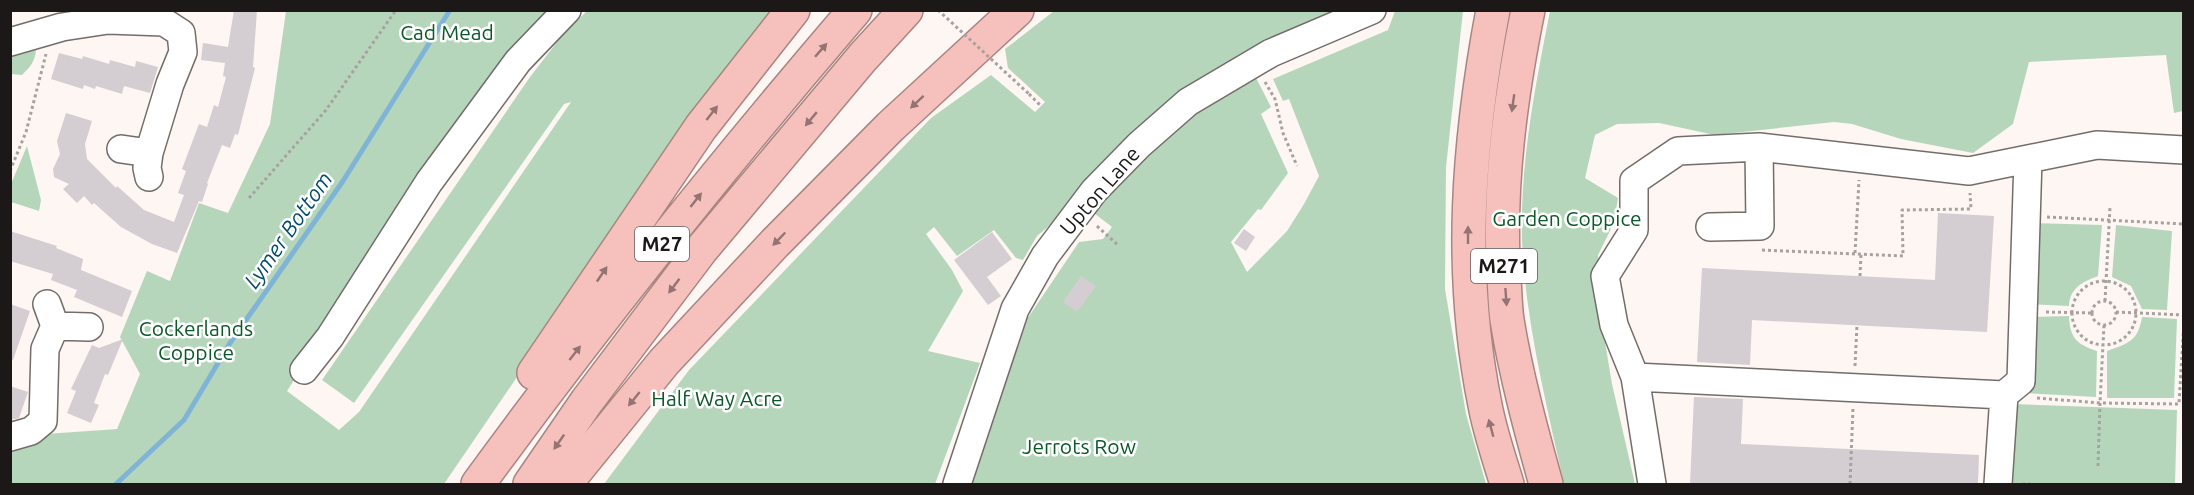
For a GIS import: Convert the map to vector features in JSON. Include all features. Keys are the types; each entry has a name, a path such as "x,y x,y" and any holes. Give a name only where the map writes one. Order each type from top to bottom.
{"highway":[{"name":"M27","path":"473,484 546,355 701,127 793,10"},
{"name":"M27","path":"478,484 554,380 748,135 855,10"},
{"name":"M27","path":"530,484 587,401 701,250 863,57 906,10"},
{"path":"565,484 664,362 775,243 890,127 1017,10"},
{"name":"M271","path":"1493,10 1482,69 1472,146 1468,202 1468,258 1474,331 1485,406 1506,484"},
{"name":"M271","path":"1528,10 1504,171 1503,255 1507,318 1529,422 1546,484"}],"street":[{"path":"304,370 330,337 429,182 518,61 567,10"},
{"name":"Upton Lane","path":"957,484 1015,309 1045,256 1094,191 1139,145 1180,110 1253,62 1372,10"},
{"path":"10,42 62,27 108,20 165,16 181,33 183,52 170,84 149,165 121,149"},
{"path":"1652,484 1635,377 1614,325 1605,276 1634,230 1634,181 1678,151 1759,147 1969,171 2097,145 2184,150"},
{"path":"1710,226 1760,226 1759,147"},
{"path":"1635,377 2004,395 2020,381 2028,159"},
{"path":"10,437 31,431 43,421 45,349 51,315 89,327"},
{"path":"1998,484 2004,395"}],"path":[{"path":"249,198 326,110 396,10"},
{"path":"938,10 1041,106"},
{"path":"10,171 26,132 42,70 47,49 45,32"},
{"path":"1253,62 1275,99 1283,133 1297,165"},
{"path":"1855,254 1861,158"},
{"path":"1760,226 1760,250 1903,256 1902,210 1971,208 1969,171"},
{"path":"2104,301 2110,207"},
{"path":"1079,212 1118,245"},
{"path":"2026,216 2184,224"},
{"path":"1860,276 1861,254"},
{"path":"2106,281 2124,288 2131,295 2136,314 2135,324 2130,333 2113,344 2095,344 2081,335 2076,328 2072,312 2079,294 2086,287 2106,281"},
{"path":"2104,301 2111,303 2116,312 2114,320 2104,325 2095,320 2092,313 2095,306 2104,301"},
{"path":"2023,311 2092,313"},
{"path":"2116,312 2184,315"},
{"path":"2004,395 2100,403 2179,404 2184,322"},
{"path":"1850,484 1857,325"},
{"path":"2098,466 2104,325"},
{"path":"2022,484 2033,484"}],"green space":[{"path":"286,11 552,11 350,292 287,391 339,430 359,412 571,102 564,104 354,403 322,380 530,77 564,33 587,11 778,11 530,358 444,484 11,484 11,452 46,434 117,429 140,374 120,337 147,271 170,281 199,203 228,213 270,124"},
{"name":"Half Way Acre","path":"1054,11 1351,11 1268,44 1037,236 1023,260 1016,258 994,230 957,256 934,227 926,234 952,270 963,291 928,351 980,363 935,484 604,484 689,370 931,118 991,75 1035,112 1045,102 1008,68 1005,49"},
{"name":"Jerrots Row","path":"1395,11 1463,11 1446,167 1445,289 1466,414 1486,484 964,484 1021,328 1079,242 1103,239 1112,227 1090,210 1188,115 1253,72 1271,107 1261,114 1288,173 1261,210 1258,209 1231,242 1247,272 1287,231 1319,176 1289,99 1283,101 1273,79 1388,30"},
{"name":"Garden Coppice","path":"1550,11 2183,11 2183,111 2174,113 2166,55 2029,62 2013,124 1973,153 1901,139 1852,124 1834,122 1715,135 1659,123 1617,124 1595,135 1585,178 1618,198 1614,223 1598,255 1603,330 1612,384 1635,484 1564,484 1530,317 1523,260 1522,229 1522,197 1528,135"},
{"path":"36,50 32,64 22,75 11,74 11,57"},
{"path":"27,146 41,200 39,211 11,202 11,184"},
{"path":"2032,223 2102,225 2098,276 2074,290 2069,306 2028,304"},
{"path":"2116,225 2172,231 2167,310 2142,309 2131,286 2112,277"},
{"path":"2069,316 2071,330 2076,340 2097,351 2096,397 2024,393 2028,317"},
{"path":"2142,317 2177,319 2174,398 2107,398 2107,351 2131,340 2138,331"},
{"path":"2013,404 2177,410 2175,484 2009,484"}],"building":[{"path":"234,10 257,10 253,67 255,68 238,135 235,134 230,148 222,145 202,202 199,201 177,253 152,244 121,227 84,196 77,203 63,189 69,184 54,177 53,169 60,154 57,141 66,113 92,121 85,144 87,159 116,188 117,186 144,210 174,222 184,195 178,193 186,171 182,169 199,124 207,127 214,105 218,107 226,77 223,76 225,63 201,60 203,43 228,47"},
{"path":"59,53 82,59 83,56 109,64 110,60 135,67 136,61 158,67 150,93 124,86 122,94 96,86 95,89 84,85 83,89 51,79"},
{"path":"1938,213 1994,216 1987,332 1752,320 1750,365 1697,362 1702,268 1935,280"},
{"path":"1244,229 1255,237 1246,251 1234,243"},
{"path":"10,231 57,246 56,248 83,259 81,270 132,291 122,317 74,297 77,290 51,280 53,274 10,261"},
{"path":"992,232 1012,259 987,277 1001,296 988,305 954,260"},
{"path":"1081,276 1096,286 1077,312 1063,302"},
{"path":"10,304 30,311 13,360 10,360"},
{"path":"123,339 108,375 105,374 94,403 99,405 91,423 67,413 76,391 71,389 92,345 99,348"},
{"path":"10,386 28,392 19,418 10,420"},
{"path":"1694,397 1743,399 1741,444 1979,455 1978,484 1690,484"}],"waterway":[{"name":"Lymer Bottom","path":"116,484 184,420 230,343 343,181 450,10"}],"park label":[{"name":"Cad Mead","path":"447,33"},
{"name":"Cockerlands Coppice","path":"196,341"}]}
